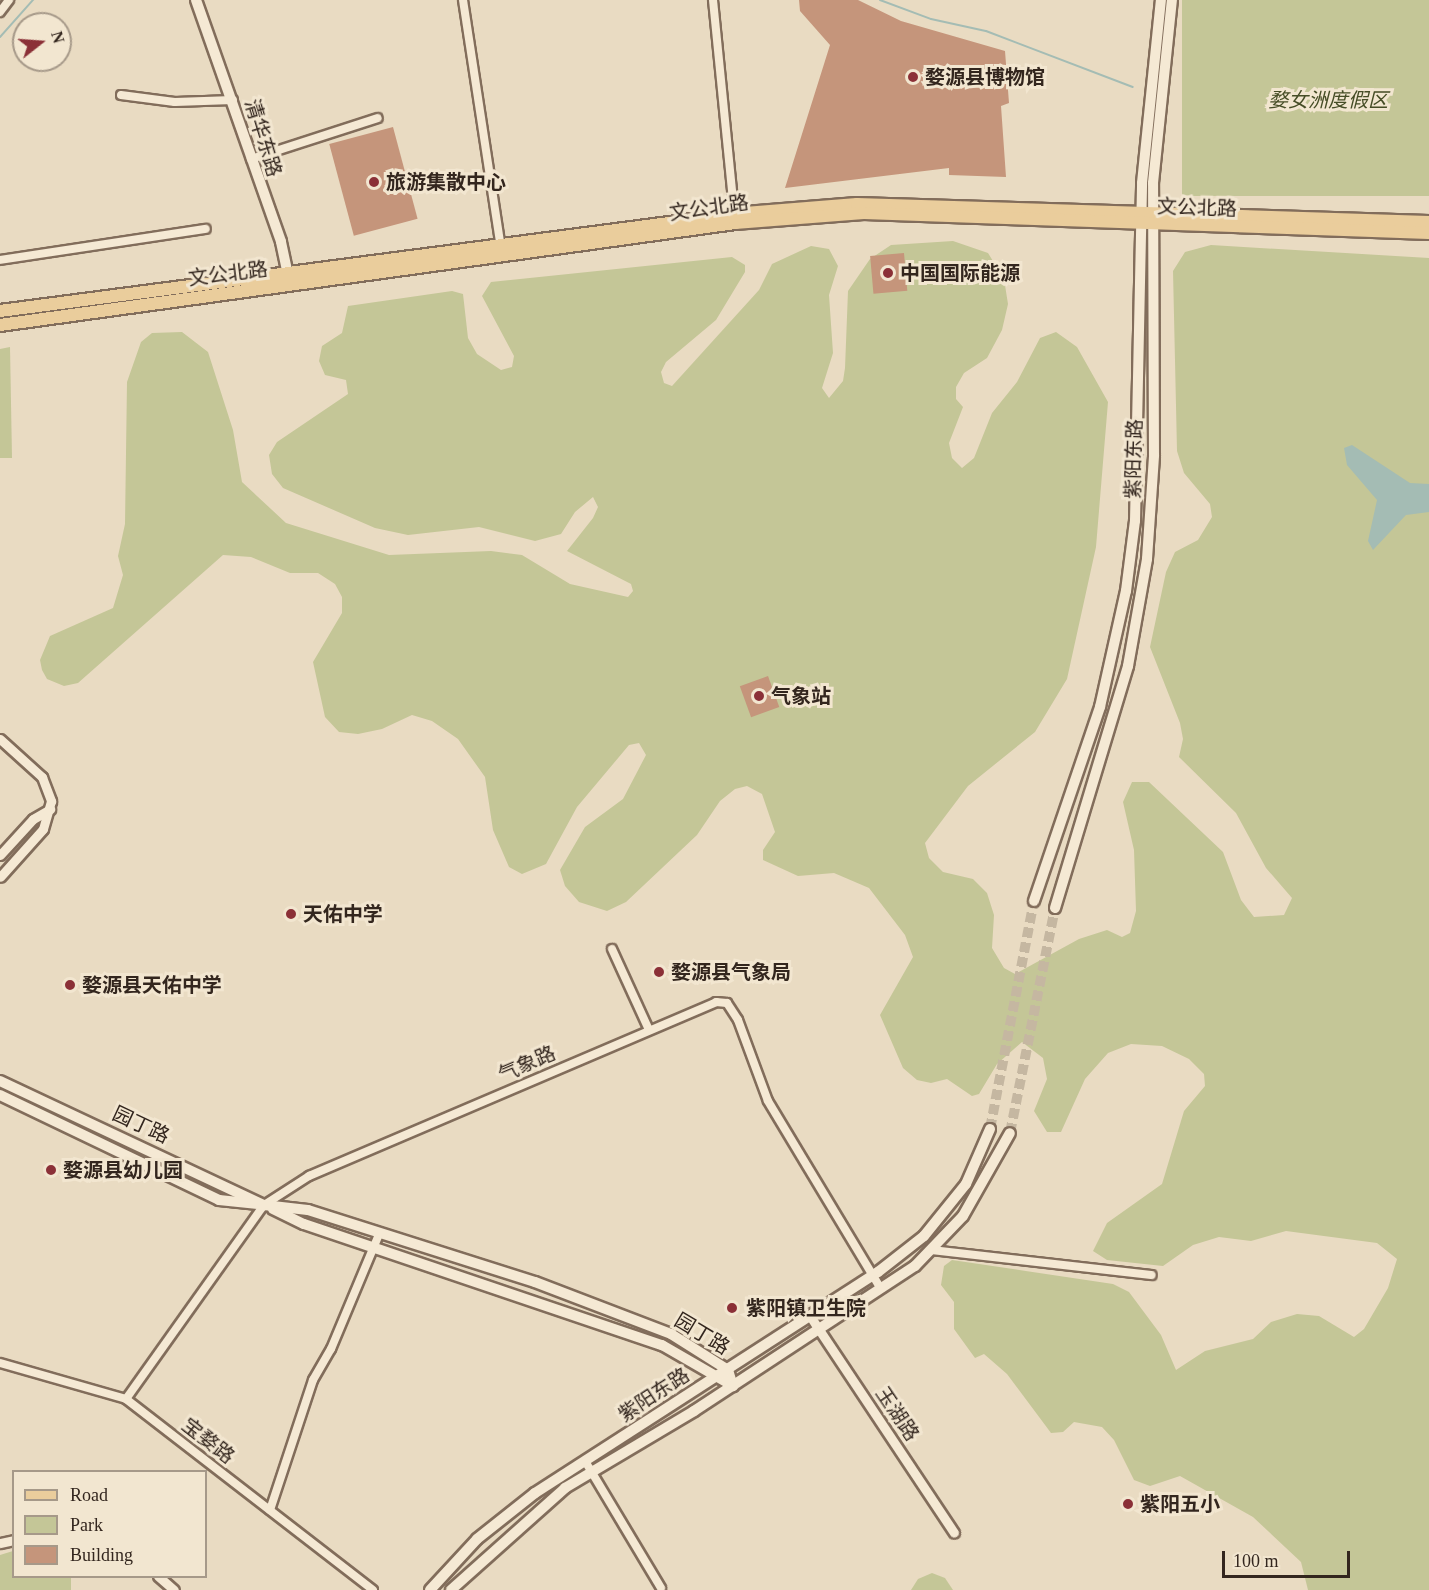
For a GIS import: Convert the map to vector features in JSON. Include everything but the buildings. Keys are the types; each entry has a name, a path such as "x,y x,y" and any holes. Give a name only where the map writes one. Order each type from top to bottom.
{"main road":[{"name":"清华东路","path":"196,0 282,242 290,287"},
{"name":"紫阳东路","path":"1034,901 1100,707 1126,591 1135,521 1147,219 1161,0"},
{"name":"紫阳东路","path":"1055,908 1128,666 1147,559 1154,455 1147,219 1172,0"},
{"name":"文公北路","path":"0,325 290,287 502,251 857,204 1429,233"},
{"name":"文公北路","path":"1147,219 1429,222"},
{"name":"文公北路","path":"0,311 287,272 502,251"},
{"name":"园丁路","path":"0,1081 304,1224 376,1246 663,1345 733,1386"},
{"name":"园丁路","path":"0,1095 219,1200 308,1210 535,1282 671,1334 728,1370 733,1386"},
{"name":"紫阳东路","path":"430,1590 477,1539 585,1461 872,1276 924,1236 966,1184 990,1129"},
{"name":"紫阳东路","path":"452,1590 565,1488 733,1386 881,1289 931,1250 963,1216 1010,1133"}],"street":[{"path":"0,12 9,0"},
{"path":"463,0 502,251"},
{"path":"712,0 735,219"},
{"path":"121,95 175,102 233,100"},
{"path":"251,159 378,118"},
{"path":"0,260 206,229"},
{"path":"0,739 42,777 50,809 43,828 0,877"},
{"path":"0,855 33,819 50,809"},
{"path":"612,949 649,1030"},
{"name":"气象路","path":"126,1399 264,1205 309,1176 716,1002 727,1003 738,1020 768,1101 881,1289"},
{"path":"270,1510 313,1380 376,1246 379,1234"},
{"path":"931,1250 1152,1275"},
{"name":"玉湖路","path":"810,1316 954,1533"},
{"name":"宝婺路","path":"0,1363 126,1399 373,1590"},
{"path":"585,1461 661,1588"},
{"path":"160,1578 174,1590"}],"green space":[{"name":"婺女洲度假区","path":"1182,0 1429,0 1429,196 1182,196"},
{"path":"953,241 988,253 1004,279 1008,304 1002,330 987,358 964,373 956,387 956,399 963,407 949,443 952,458 962,468 974,458 992,413 1017,382 1040,338 1056,332 1077,347 1108,402 1096,547 1067,679 1035,732 968,786 925,843 929,858 943,872 973,879 987,893 994,915 992,948 1004,968 1015,974 1079,939 1107,930 1122,937 1130,933 1136,911 1134,850 1123,802 1132,782 1149,782 1223,852 1241,900 1254,917 1284,915 1292,898 1266,868 1236,813 1179,757 1183,739 1180,723 1150,647 1166,572 1175,552 1198,540 1212,517 1210,504 1184,473 1177,451 1173,271 1185,252 1211,245 1429,258 1429,1590 1308,1590 1301,1562 1253,1517 1180,1476 1150,1486 1134,1480 1114,1440 1102,1427 1074,1422 1063,1432 1051,1433 1007,1374 984,1354 975,1358 954,1329 954,1302 941,1285 944,1266 952,1260 1113,1284 1129,1292 1161,1335 1176,1370 1205,1351 1253,1339 1271,1322 1297,1314 1319,1316 1354,1337 1364,1329 1388,1288 1397,1259 1377,1243 1286,1231 1251,1241 1219,1237 1193,1245 1163,1266 1107,1260 1093,1251 1107,1223 1162,1184 1184,1111 1205,1086 1204,1074 1189,1059 1162,1046 1131,1044 1108,1053 1085,1079 1061,1132 1047,1132 1034,1111 1047,1079 1043,1058 1022,1042 997,1064 979,1094 972,1096 947,1079 931,1083 917,1080 903,1068 880,1015 913,957 905,935 869,888 834,873 798,876 763,860 763,850 775,832 762,794 747,786 735,789 720,801 697,835 626,902 607,911 579,902 565,886 560,870 585,827 623,799 646,755 639,743 629,745 577,807 546,864 522,874 509,867 493,830 485,777 458,739 432,721 412,715 382,729 358,734 339,732 325,717 313,662 342,613 342,597 335,584 318,573 290,573 251,557 223,555 78,683 64,686 47,679 42,670 40,660 50,636 113,608 123,575 118,556 125,524 127,382 141,342 152,333 182,332 208,352 233,430 242,482 286,523 389,555 491,551 522,555 570,584 628,597 633,591 631,584 567,551 593,518 598,507 593,497 575,512 561,534 535,541 479,527 408,535 375,528 283,488 272,474 269,455 277,442 348,394 346,380 325,375 319,361 322,346 342,333 348,306 452,291 463,294 468,338 477,354 501,370 512,367 514,356 482,296 491,282 732,257 745,265 745,272 716,320 666,362 661,372 664,383 672,386 759,290 772,264 811,246 829,249 838,266 829,295 833,353 822,388 829,398 843,381 848,291 870,259 891,245"},
{"path":"10,347 12,458 0,458 0,349"},
{"path":"12,1551 12,1578 71,1578 71,1590 0,1590 0,1555"},
{"path":"932,1573 945,1578 953,1590 911,1590 918,1579"}],"water":[{"path":"1352,445 1410,483 1429,484 1429,512 1406,515 1373,550 1368,541 1377,500 1347,465 1344,448"}],"waterway":[{"path":"0,37 33,0"},
{"path":"880,0 931,19 986,31 1133,87"}],"tunnel":[{"path":"990,1129 1034,901"},
{"path":"1010,1133 1055,908"}],"place":[{"name":"婺源县博物馆","path":"913,77"},
{"name":"旅游集散中心","path":"374,182"},
{"name":"中国国际能源","path":"888,273"},
{"name":"气象站","path":"759,696"},
{"name":"天佑中学","path":"291,914"},
{"name":"婺源县气象局","path":"659,972"},
{"name":"婺源县天佑中学","path":"70,985"},
{"name":"婺源县幼儿园","path":"51,1170"},
{"name":"紫阳镇卫生院","path":"732,1308"},
{"name":"紫阳五小","path":"1128,1504"}]}
